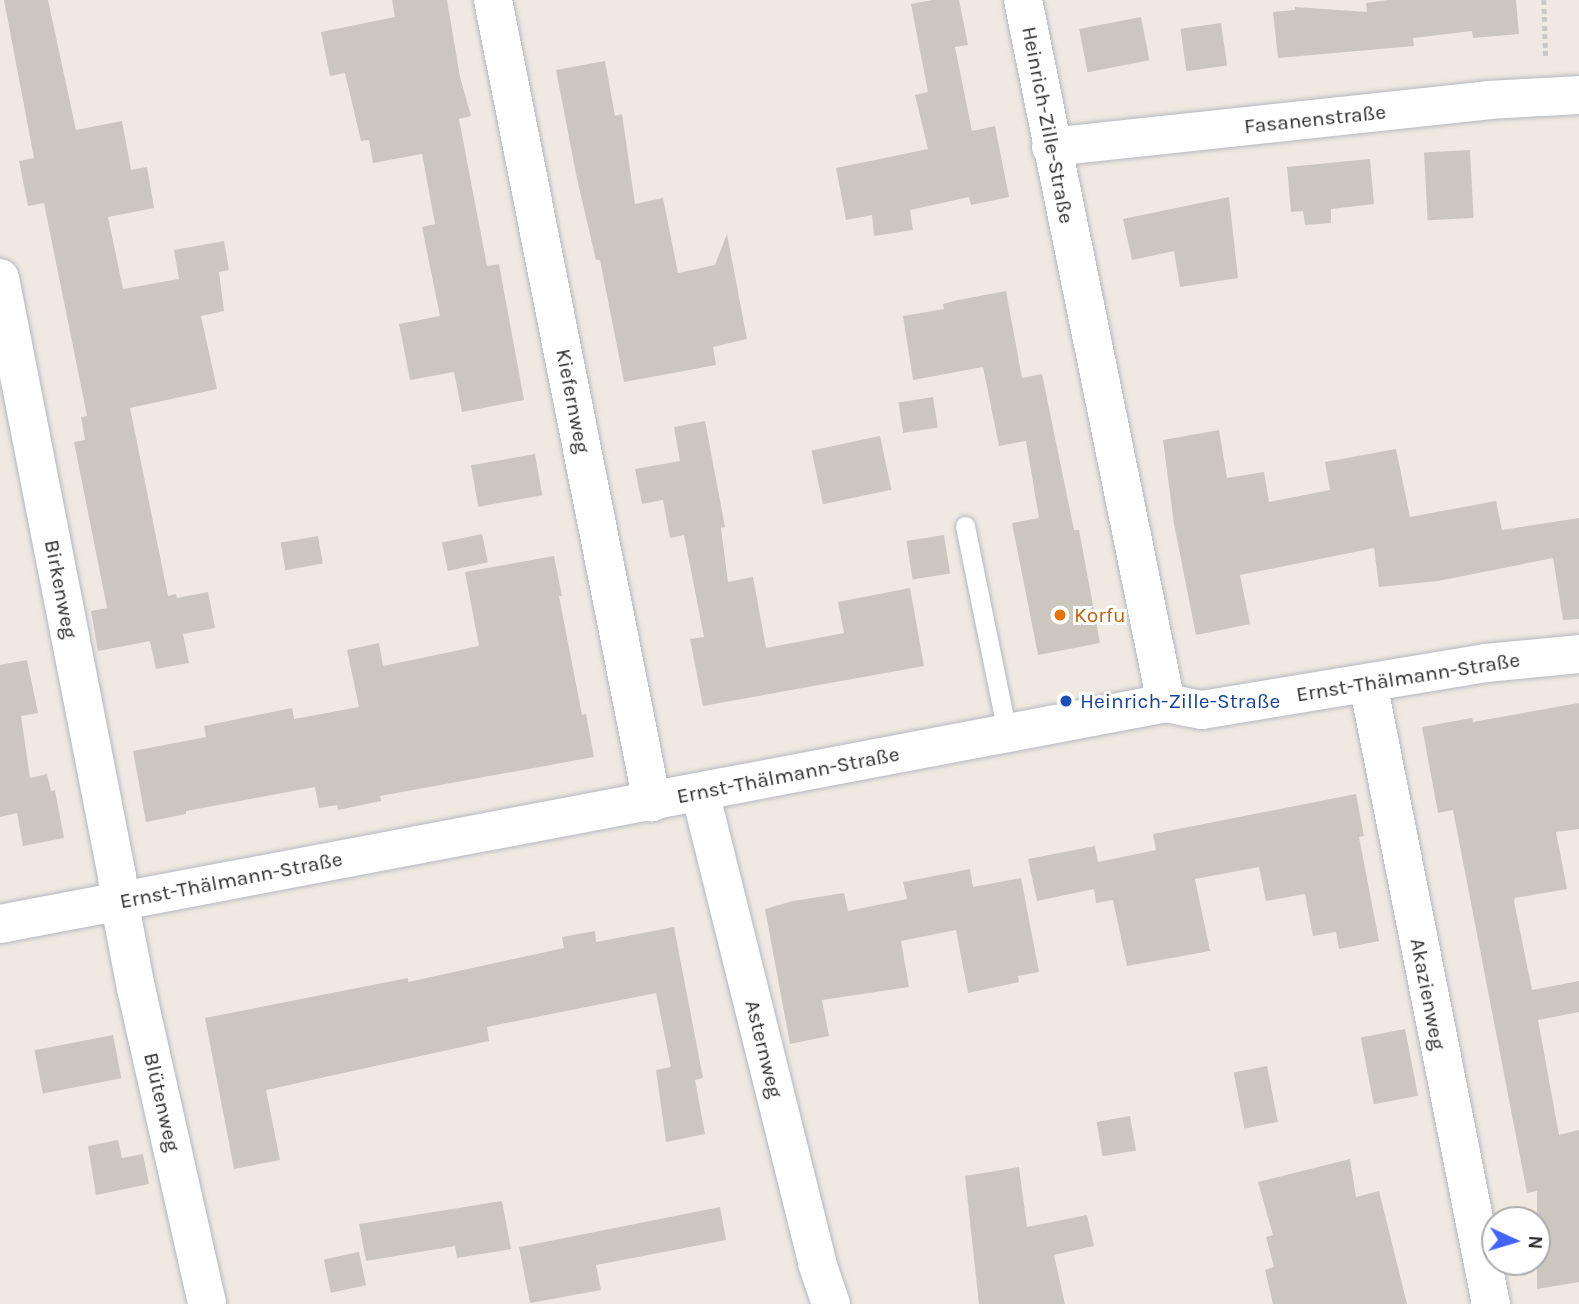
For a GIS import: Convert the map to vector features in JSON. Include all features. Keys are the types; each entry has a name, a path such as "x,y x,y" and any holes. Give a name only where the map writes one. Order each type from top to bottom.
{"street":[{"name":"Kiefernweg","path":"493,0 652,802"},
{"name":"Heinrich-Zille-Straße","path":"1023,0 1166,703"},
{"name":"Fasanenstraße","path":"1051,147 1488,100 1563,96"},
{"name":"Birkenweg","path":"0,278 117,876 119,900"},
{"name":"Ernst-Thälmann-Straße","path":"0,924 1166,703 1202,710 1486,663 1579,654"},
{"name":"Akazienweg","path":"1368,683 1491,1304"},
{"name":"Asternweg","path":"700,792 817,1263 831,1304"},
{"name":"Blütenweg","path":"119,900 207,1304"}],"lane":[{"path":"965,526 1007,732"}],"path":[{"path":"1544,0 1563,96"}],"building":[{"path":"4,0 48,0 76,130 122,121 131,170 147,167 154,208 108,217 123,289 179,279 174,250 224,241 229,270 219,272 224,311 201,316 217,389 130,408 168,596 176,594 177,598 208,592 215,628 183,634 189,663 156,669 150,641 98,651 91,611 107,608 74,442 85,440 81,417 87,416 44,203 28,206 19,161 34,158"},
{"path":"392,0 447,0 460,77 471,116 459,119 487,266 499,264 524,400 462,412 454,372 410,380 399,324 440,316 422,227 435,224 422,154 373,163 369,140 361,141 345,73 330,76 321,32 395,17"},
{"path":"933,0 959,0 968,45 955,47 972,131 995,126 1009,197 971,205 969,197 910,210 913,230 874,236 872,215 846,220 836,168 928,149 915,95 928,92 911,4"},
{"path":"1388,0 1516,0 1519,34 1473,38 1472,31 1413,38 1414,46 1278,58 1273,12 1295,10 1295,7 1367,12 1366,3"},
{"path":"1141,17 1149,60 1088,72 1079,29"},
{"path":"1221,23 1227,66 1186,71 1180,29"},
{"path":"605,61 615,116 622,114 635,204 663,198 678,273 715,265 727,234 747,339 713,347 716,365 624,382 600,260 596,260 577,179 556,70"},
{"path":"1470,150 1474,218 1428,220 1424,152"},
{"path":"1370,159 1374,204 1331,209 1331,223 1305,225 1303,211 1291,212 1287,167"},
{"path":"1229,197 1238,278 1180,287 1174,251 1132,260 1123,219"},
{"path":"1006,291 1022,378 1042,374 1074,530 1079,530 1100,643 1038,655 1012,523 1039,518 1026,441 999,446 983,367 913,380 903,316 944,309 943,304"},
{"path":"933,397 938,428 903,433 898,402"},
{"path":"705,421 725,527 721,528 728,582 753,577 766,648 844,633 838,602 910,588 924,666 703,706 690,639 704,637 684,535 670,538 663,500 642,504 635,469 680,461 674,427"},
{"path":"1219,430 1227,478 1264,472 1269,502 1330,490 1325,462 1396,449 1410,517 1496,501 1502,530 1579,518 1579,619 1563,620 1553,558 1438,581 1379,587 1374,548 1240,575 1250,624 1196,635 1174,524 1163,440"},
{"path":"880,436 891,490 823,504 812,451"},
{"path":"535,454 542,495 478,507 471,465"},
{"path":"482,534 488,562 448,571 442,543"},
{"path":"944,535 950,574 913,579 906,541"},
{"path":"318,536 323,564 285,570 281,543"},
{"path":"554,556 582,715 586,714 594,757 380,796 381,801 338,810 337,805 319,808 315,787 186,811 186,814 146,822 133,751 206,737 204,726 292,708 294,719 359,707 347,650 379,643 383,666 479,646 465,572"},
{"path":"27,660 38,713 21,716 30,778 47,774 51,791 55,790 64,838 23,846 17,813 0,817 0,665"},
{"path":"1579,703 1579,829 1556,832 1567,889 1515,898 1514,901 1532,990 1579,981 1579,1012 1538,1020 1559,1135 1579,1130 1579,1282 1537,1289 1537,1276 1551,1276 1551,1206 1537,1206 1537,1191 1527,1193 1453,810 1438,813 1422,727 1472,718 1473,722"},
{"path":"1356,794 1364,836 1359,837 1379,941 1339,949 1336,932 1313,936 1305,894 1266,901 1259,867 1195,879 1210,951 1127,966 1113,900 1096,903 1094,889 1037,901 1028,859 1095,846 1098,862 1156,850 1153,834"},
{"path":"970,869 973,887 1021,878 1039,972 1018,976 1019,982 968,993 956,930 901,941 909,987 822,1000 829,1036 790,1044 765,909 793,901 844,893 848,911 907,899 903,882"},
{"path":"674,927 703,1078 695,1080 705,1134 666,1142 656,1070 671,1067 656,993 487,1027 489,1041 266,1090 280,1160 234,1169 205,1018 408,978 408,982 564,948 562,937 595,931 596,942"},
{"path":"1405,1029 1418,1096 1374,1104 1361,1038"},
{"path":"113,1035 121,1078 43,1093 34,1050"},
{"path":"1267,1066 1278,1122 1245,1128 1234,1072"},
{"path":"1130,1116 1136,1150 1103,1156 1097,1122"},
{"path":"118,1140 122,1158 143,1154 149,1184 96,1195 88,1146"},
{"path":"1350,1159 1356,1197 1379,1191 1407,1304 1273,1304 1265,1270 1274,1267 1266,1237 1273,1235 1258,1182"},
{"path":"1019,1167 1027,1227 1087,1215 1094,1246 1054,1255 1065,1304 979,1304 965,1176"},
{"path":"502,1201 511,1249 457,1258 455,1246 366,1261 359,1224"},
{"path":"720,1207 726,1240 596,1265 601,1290 530,1303 519,1247"},
{"path":"359,1252 366,1285 331,1293 324,1259"}],"place":[{"name":"Korfu","path":"1060,615"},
{"name":"Heinrich-Zille-Straße","path":"1066,701"}]}
